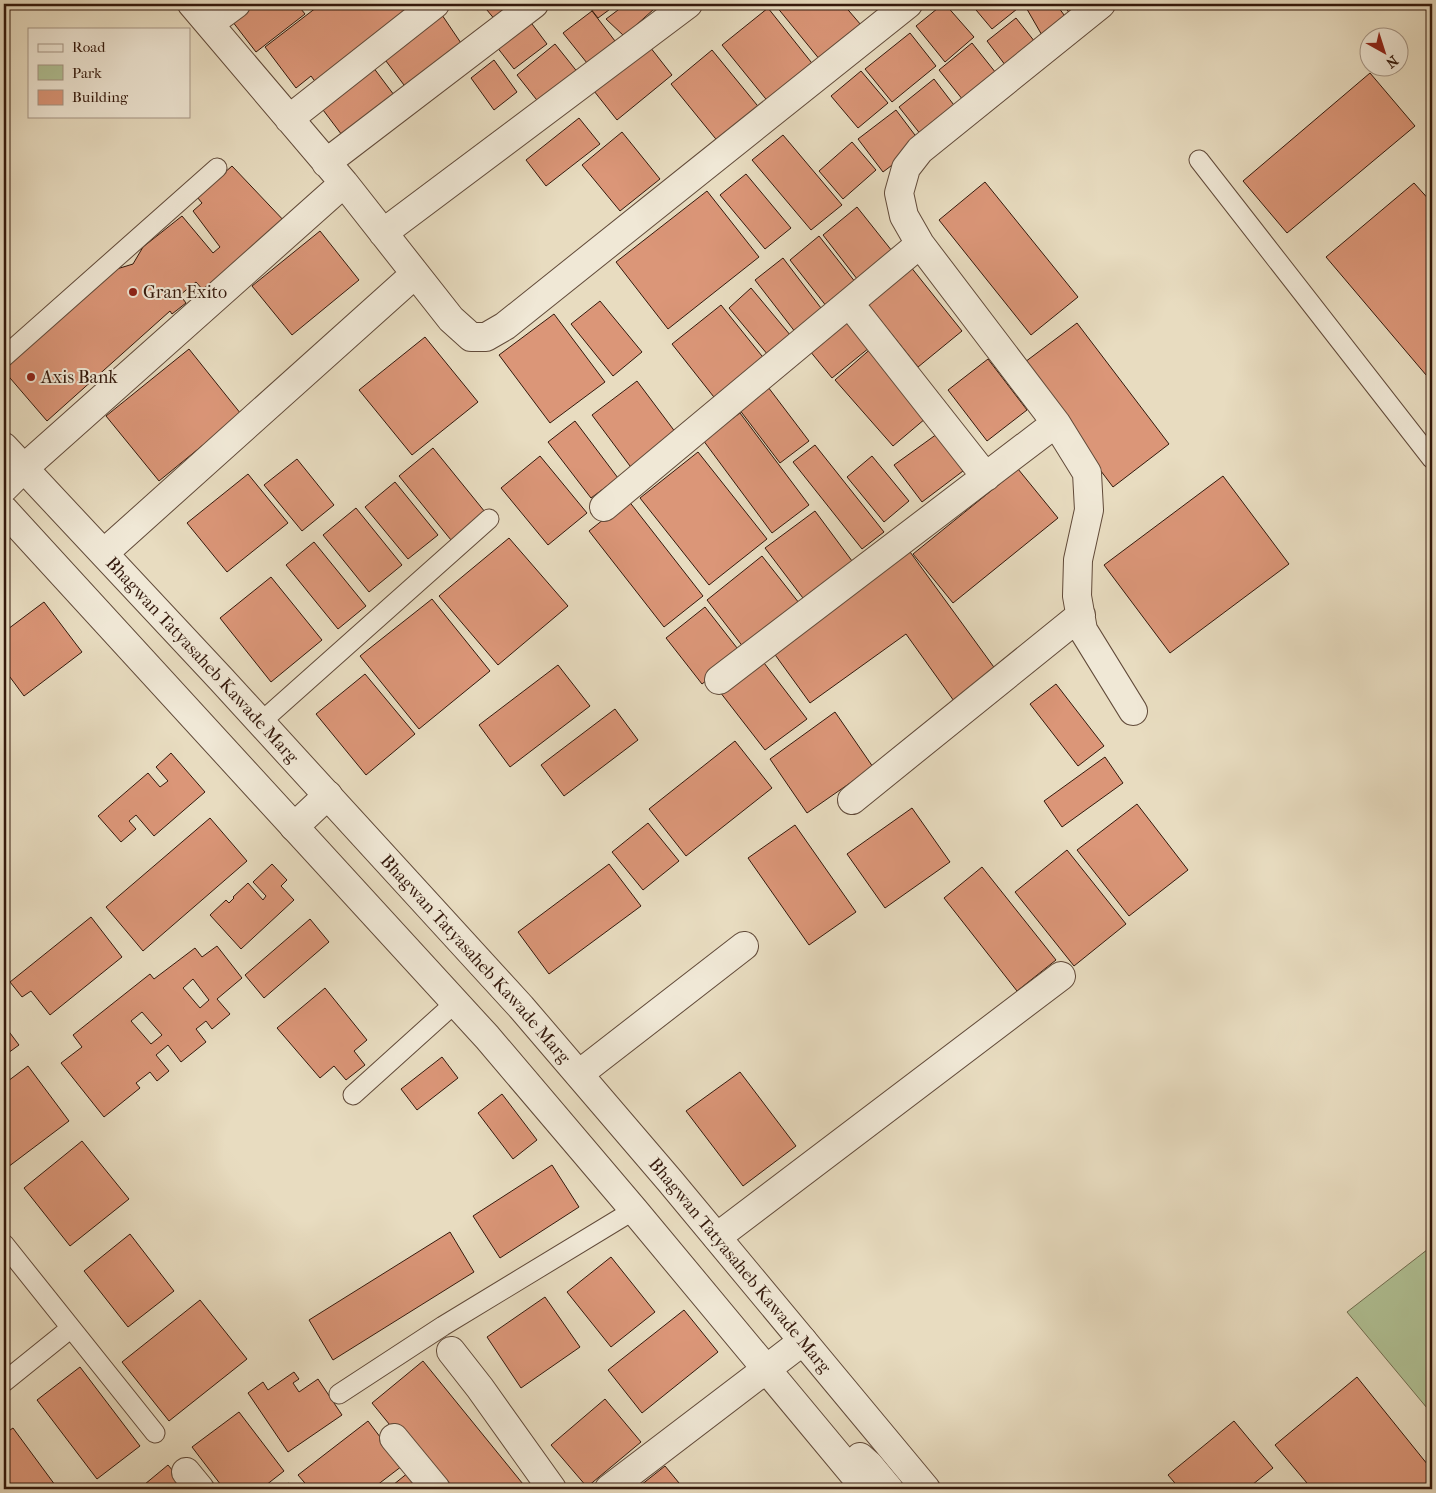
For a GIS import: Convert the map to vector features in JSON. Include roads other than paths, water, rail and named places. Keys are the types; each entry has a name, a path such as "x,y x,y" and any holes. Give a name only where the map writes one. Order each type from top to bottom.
{"street":[{"path":"192,4 344,183 451,319 471,337 486,337 505,326 908,4"},
{"path":"209,24 236,4"},
{"path":"289,120 434,4"},
{"path":"326,163 534,4"},
{"path":"383,233 688,4"},
{"path":"1101,4 920,150 906,168 899,193 904,216 920,244 1056,423 1087,473 1089,510 1078,560 1077,596 1084,630 1133,711"},
{"path":"4,488 344,183"},
{"path":"604,507 920,244"},
{"path":"104,553 415,274"},
{"path":"849,303 986,477"},
{"path":"720,680 1056,423"},
{"name":"Bhagwan Tatyasaheb Kawade Marg","path":"4,447 261,722 521,1007 717,1237 926,1489"},
{"path":"4,510 486,1037 790,1397 868,1477 889,1489"},
{"path":"852,800 1081,615"},
{"path":"294,827 328,795"},
{"path":"579,1074 744,946"},
{"path":"717,1237 1061,976"},
{"path":"609,1489 803,1341"},
{"path":"451,1350 552,1489"},
{"path":"394,1438 436,1489"}],"lane":[{"path":"1199,160 1432,459"},
{"path":"4,357 217,168"},
{"path":"261,722 489,518"},
{"path":"353,1095 455,1003"},
{"path":"339,1394 443,1326 634,1210"},
{"path":"4,1244 155,1433"},
{"path":"4,1382 71,1328"}],"place":[{"name":"Gran Exito","path":"133,292"},
{"name":"Axis Bank","path":"31,377"}]}
